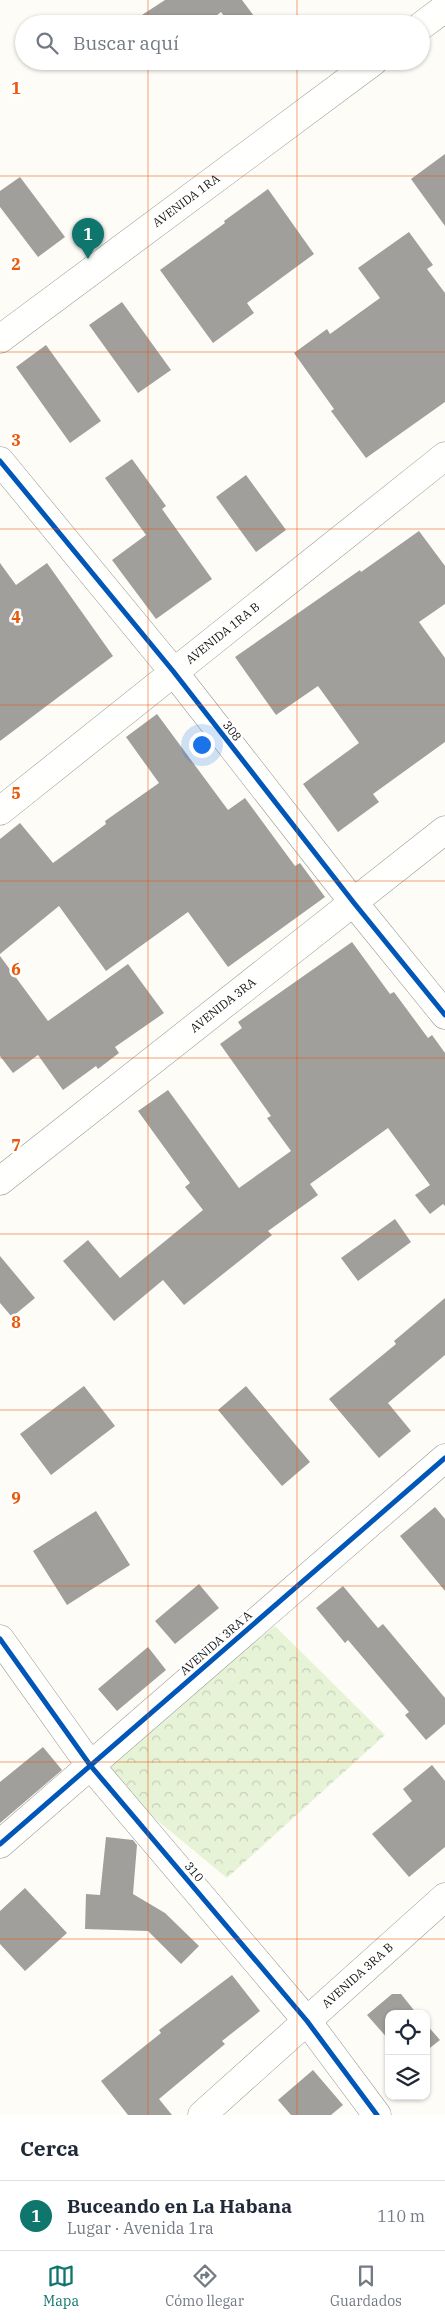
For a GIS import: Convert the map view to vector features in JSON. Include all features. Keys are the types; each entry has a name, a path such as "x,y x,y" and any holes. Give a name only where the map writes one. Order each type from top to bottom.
{"street":[{"path":"430,19 445,8"},
{"name":"AVENIDA 1RA","path":"0,339 362,70"},
{"name":"AVENIDA 1RA B","path":"0,811 173,671 445,456"},
{"name":"308","path":"0,462 173,671 354,903 445,1015"},
{"name":"AVENIDA 3RA","path":"0,1181 445,830"},
{"name":"AVENIDA 3RA A","path":"0,1844 445,1458"},
{"name":"310","path":"0,1639 90,1765 307,2021 377,2115"},
{"name":"AVENIDA 3RA B","path":"202,2115 445,1897"}],"green space":[{"path":"275,1626 385,1735 227,1878 90,1765"}],"building":[{"path":"165,0 242,0 253,15 223,15 221,12 217,15 142,15"},
{"path":"445,154 445,226 411,179"},
{"path":"20,177 65,237 38,257 0,207 0,191"},
{"path":"268,189 314,254 247,303 254,313 213,343 160,270"},
{"path":"409,232 433,265 427,269 445,293 445,402 366,458 331,411 334,409 294,353 327,329 330,334 380,298 358,268"},
{"path":"122,302 171,370 138,393 89,325"},
{"path":"46,345 101,421 70,443 16,367"},
{"path":"132,459 166,506 162,509 212,579 156,619 112,560 146,535 105,478"},
{"path":"246,475 286,530 256,552 216,497"},
{"path":"419,531 445,566 445,604 419,622 445,658 445,742 373,794 379,802 338,832 303,784 359,743 318,686 276,715 235,657"},
{"path":"0,563 16,585 47,563 113,656 0,741"},
{"path":"157,714 228,810 245,798 295,866 300,863 325,897 228,967 188,912 106,971 59,906 0,954 0,839 20,823 53,863 106,824 105,821 159,783 126,737"},
{"path":"352,942 390,994 394,992 428,1038 432,1035 445,1053 445,1206 443,1204 430,1214 415,1195 430,1185 388,1128 310,1184 318,1195 268,1231 272,1235 184,1305 163,1280 114,1321 63,1261 88,1240 120,1278 203,1210 185,1187 190,1183 138,1111 168,1090 239,1188 291,1151 267,1118 271,1116 220,1044 242,1028 238,1022"},
{"path":"0,956 48,1021 128,964 164,1013 115,1047 119,1053 98,1069 96,1066 63,1090 38,1055 13,1073 0,1056"},
{"path":"395,1219 411,1242 358,1281 341,1258"},
{"path":"0,1256 35,1298 12,1317 0,1303"},
{"path":"445,1298 445,1355 388,1403 411,1431 379,1458 329,1399 396,1344 394,1341"},
{"path":"84,1386 115,1426 51,1475 20,1434"},
{"path":"246,1386 310,1462 282,1486 218,1410"},
{"path":"435,1507 445,1519 445,1591 400,1536"},
{"path":"96,1511 130,1565 67,1605 33,1551"},
{"path":"199,1584 219,1608 175,1644 155,1621"},
{"path":"343,1586 378,1628 383,1624 445,1698 445,1724 426,1740 405,1715 409,1712 348,1640 345,1643 316,1608"},
{"path":"148,1647 166,1670 117,1711 98,1689"},
{"path":"43,1747 62,1770 0,1823 0,1782"},
{"path":"432,1765 445,1781 445,1847 409,1877 372,1834 412,1801 403,1789"},
{"path":"106,1837 133,1840 137,1845 133,1894 165,1913 199,1946 181,1964 148,1931 85,1929 86,1894 100,1895"},
{"path":"25,1888 67,1933 25,1971 0,1944 0,1911"},
{"path":"232,1975 260,2011 222,2041 225,2044 159,2099 172,2115 128,2115 101,2081 161,2033 159,2030"},
{"path":"392,1994 401,1994 414,2010 385,2010 385,2035 367,2015"},
{"path":"430,2029 440,2040 430,2048"},
{"path":"313,2070 343,2105 331,2115 291,2115 278,2100"}],"cycle path":[{"path":"0,461 173,671 354,903 445,1015"},
{"path":"0,1844 445,1458"},
{"path":"0,1639 90,1765 307,2021 377,2115"}],"place":[{"name":"Buceando en La Habana","path":"88,259"}]}
